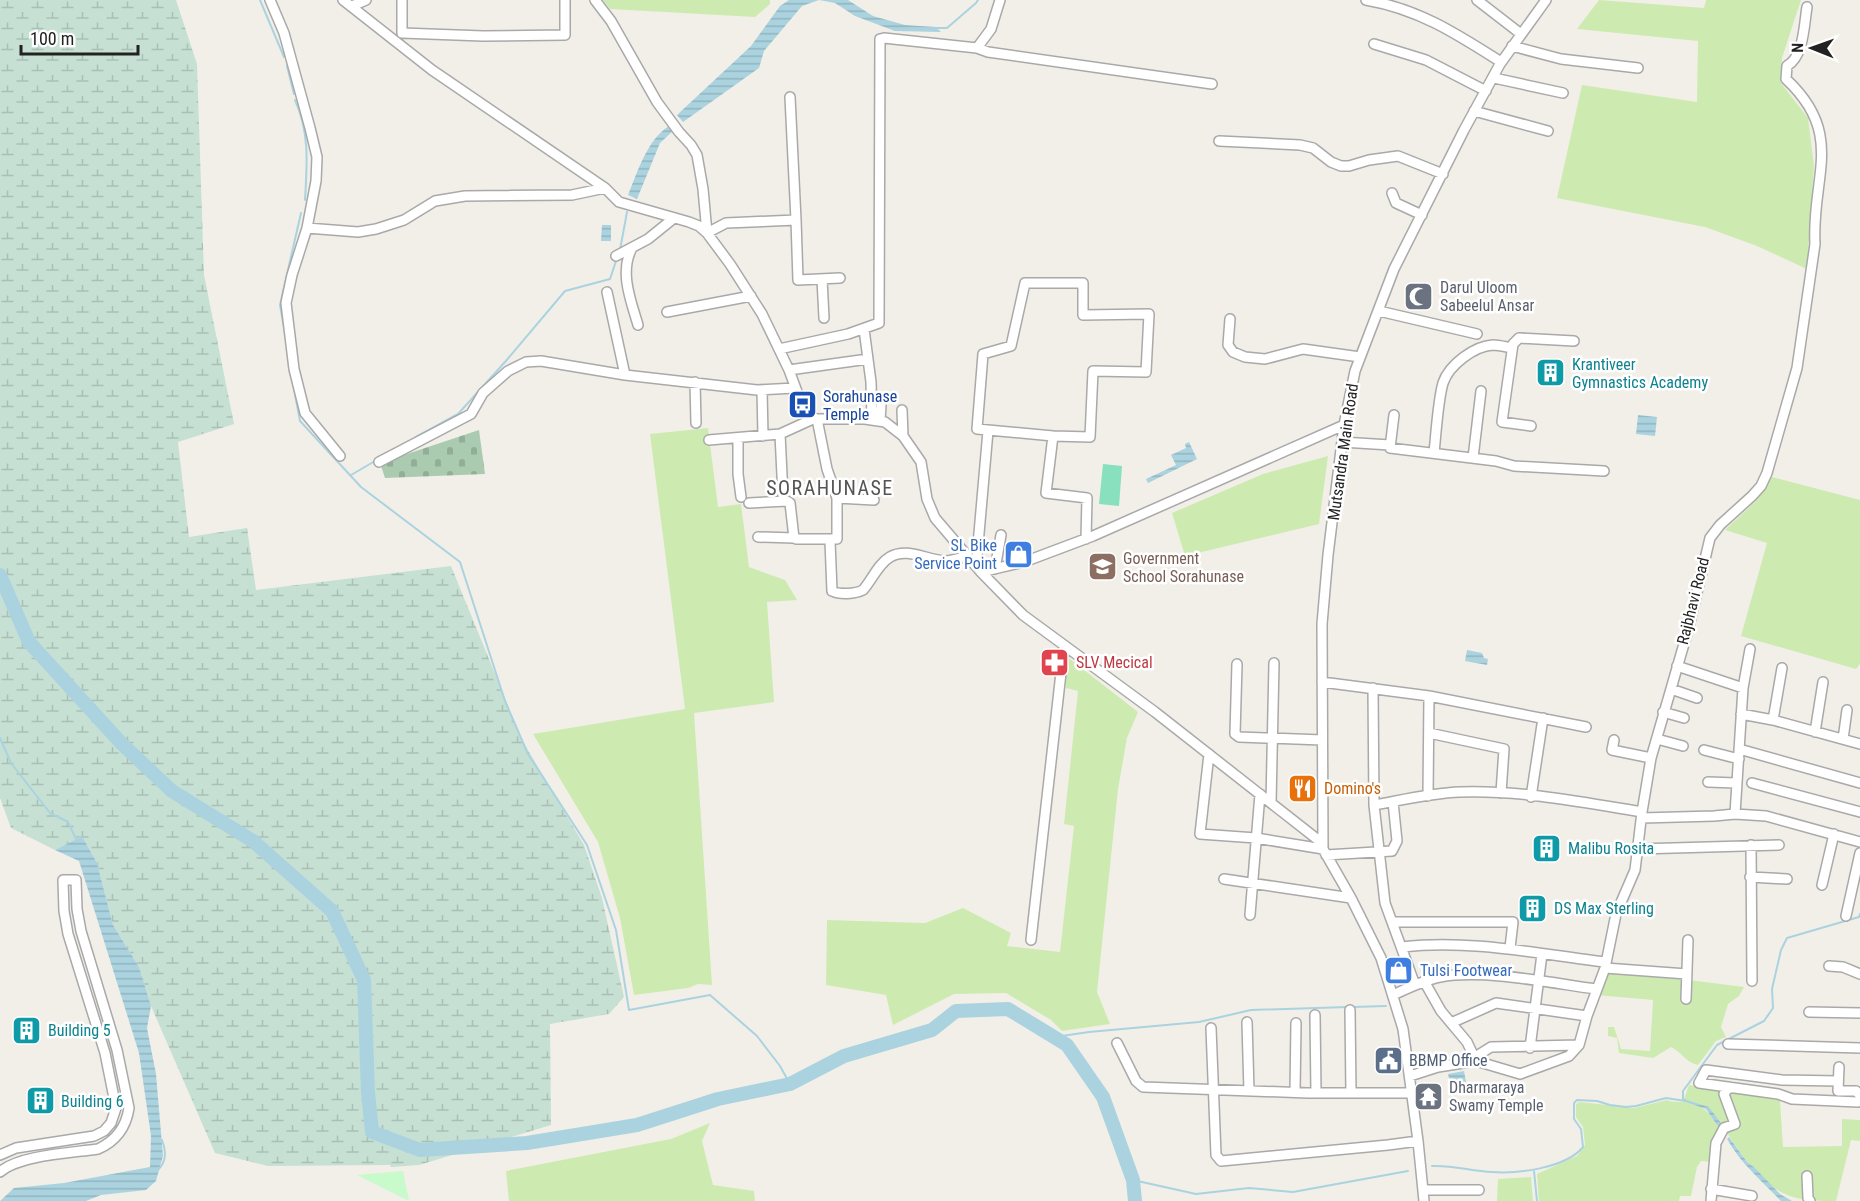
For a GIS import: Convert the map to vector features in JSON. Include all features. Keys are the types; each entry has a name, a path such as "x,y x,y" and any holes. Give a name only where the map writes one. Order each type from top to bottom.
{"street":[{"path":"270,0 284,33 317,157 316,181 307,228 286,303 294,369 305,413 340,456"},
{"path":"343,0 432,70 605,188 619,202 699,226 707,233 762,314 789,370 802,405 809,416 815,419"},
{"path":"352,6 366,0"},
{"path":"402,0 402,33 483,36 565,35 565,0"},
{"path":"595,0 611,21 657,102 679,132 692,145 697,155 707,233"},
{"path":"977,48 991,28 1000,0"},
{"path":"1366,0 1387,2 1426,17 1502,62"},
{"path":"1477,0 1521,34"},
{"name":"Mutsandra Main Road","path":"1324,849 1322,624 1344,425 1360,357 1394,269 1474,111 1512,46 1543,1"},
{"name":"Rajbhavi Road","path":"1580,1045 1587,1016 1605,965 1616,914 1635,870 1651,758 1710,538 1720,525 1761,486 1767,473 1797,368 1815,244 1814,231 1823,156 1813,112 1796,88 1786,79 1787,66 1794,62 1800,48 1807,7"},
{"path":"779,349 864,329 879,323 880,39 977,48 988,52 1212,84"},
{"path":"1374,44 1426,60 1485,91"},
{"path":"1512,46 1561,59 1638,68"},
{"path":"1494,78 1563,93"},
{"path":"790,98 798,280 840,278"},
{"path":"1474,111 1548,131"},
{"path":"1219,141 1300,145 1313,148 1331,162 1341,166 1398,156 1443,174"},
{"path":"307,228 358,232 404,220 435,201 465,196 572,195 605,188"},
{"path":"1392,193 1396,203 1422,215"},
{"path":"619,255 648,239 675,218"},
{"path":"707,233 726,224 796,220"},
{"path":"632,248 627,264 626,279 638,325"},
{"path":"822,279 824,318"},
{"path":"1083,283 1083,315 1149,314 1146,372 1094,371 1090,437 988,430 977,429 983,354 1011,346 1025,284 1083,283"},
{"path":"608,292 625,375"},
{"path":"667,312 751,296"},
{"path":"1379,311 1477,334"},
{"path":"1230,319 1228,345 1233,352 1245,357 1265,358 1302,349 1360,357"},
{"path":"864,329 876,420"},
{"path":"1531,426 1502,422 1512,348 1520,338 1574,341"},
{"path":"1434,453 1443,384 1449,373 1458,362 1480,348 1493,345 1512,348"},
{"path":"789,370 868,359"},
{"path":"379,462 471,414 483,393 508,371 519,364 530,361 625,375 762,390 795,388"},
{"path":"695,382 696,423"},
{"path":"762,390 763,436"},
{"path":"1473,458 1481,390"},
{"path":"876,420 881,405"},
{"path":"902,410 903,436"},
{"path":"1394,415 1389,448 1497,461 1514,466 1604,471"},
{"path":"758,537 835,541 838,536 837,498 827,470 815,419"},
{"path":"709,440 780,434 815,419 885,422 903,436 921,462 930,510 945,532 1023,615 1155,712 1260,794 1324,849 1381,958 1403,1029 1424,1201"},
{"path":"981,572 1024,562 1086,539 1344,425"},
{"path":"830,541 832,591 838,593 863,590 889,558 897,555 916,554 942,561 970,559 977,556 988,430"},
{"path":"780,434 783,496"},
{"path":"1053,436 1046,493 1087,498 1086,539"},
{"path":"738,438 738,474 745,500 789,502 794,538"},
{"path":"1342,442 1390,445"},
{"path":"837,498 874,500"},
{"path":"995,569 1001,535"},
{"path":"1031,940 1064,646"},
{"path":"1735,814 1743,688 1750,649"},
{"path":"1271,803 1274,663"},
{"path":"1237,664 1235,734 1243,738 1322,740"},
{"path":"1677,666 1743,688"},
{"path":"1773,720 1782,668"},
{"path":"1322,682 1429,696 1586,727"},
{"path":"1815,732 1823,682"},
{"path":"1373,688 1374,805 1385,903 1419,983 1467,1042 1476,1059 1520,1074 1569,1056 1580,1045"},
{"path":"1671,689 1697,698"},
{"path":"1428,796 1429,696"},
{"path":"1843,740 1847,710"},
{"path":"1663,712 1684,718"},
{"path":"1741,714 1773,720 1860,744"},
{"path":"1532,796 1543,718"},
{"path":"1428,733 1504,749 1501,793"},
{"path":"1657,739 1683,746"},
{"path":"1614,740 1612,750 1651,758"},
{"path":"1704,750 1739,754 1860,783"},
{"path":"1209,754 1200,834 1256,838 1324,849 1378,853 1392,850 1397,841 1393,801"},
{"path":"1708,782 1737,783"},
{"path":"1752,783 1860,812"},
{"path":"1374,805 1458,792 1501,793 1532,796 1642,815 1766,816 1860,842"},
{"path":"1250,915 1260,794"},
{"path":"1822,885 1834,834"},
{"path":"1751,845 1752,981"},
{"path":"1638,849 1779,845"},
{"path":"1846,916 1860,853"},
{"path":"1750,877 1787,879"},
{"path":"1224,879 1351,898"},
{"path":"0,1155 16,1148 94,1136 108,1128 113,1119 116,1108 105,1053 66,922 63,880 76,880 78,920 117,1050 129,1108 125,1124 111,1142 98,1149 19,1161 0,1172"},
{"path":"1393,922 1512,922 1510,948"},
{"path":"1686,999 1688,940"},
{"path":"1402,947 1426,945 1510,948 1605,965 1687,974"},
{"path":"1530,1048 1542,954"},
{"path":"77,962 89,959"},
{"path":"1829,966 1843,967 1860,974"},
{"path":"1393,996 1419,983 1451,975 1506,977 1596,988"},
{"path":"1451,1023 1493,1004 1587,1016"},
{"path":"1350,1010 1351,1093"},
{"path":"1809,1012 1860,1013"},
{"path":"1315,1015 1316,1093"},
{"path":"1247,1022 1249,1091"},
{"path":"1295,1092 1296,1023"},
{"path":"1211,1028 1216,1155 1221,1161 1418,1141"},
{"path":"1117,1043 1137,1081 1143,1087 1316,1093 1412,1093"},
{"path":"1728,1044 1860,1048"},
{"path":"1410,1076 1476,1059 1491,1047 1530,1048 1580,1045"},
{"path":"1839,1067 1838,1091 1856,1092 1860,1095"},
{"path":"1839,1081 1782,1080 1706,1070 1699,1083 1792,1098 1858,1102 1860,1100"},
{"path":"1711,1201 1716,1143 1724,1128 1735,1124 1724,1094 1729,1087"},
{"path":"1807,1176 1810,1201"},
{"path":"1711,1189 1752,1196"},
{"path":"1423,1190 1479,1190"}],"green space":[{"path":"0,0 176,0 197,64 204,275 234,424 178,442 189,537 247,528 256,590 451,566 522,740 584,845 602,898 624,997 609,1014 550,1024 551,1125 419,1165 391,1167 390,1165 268,1166 215,1153 151,1006 139,967 113,925 97,863 82,836 55,850 11,828 0,798"},
{"path":"603,0 770,0 770,4 755,17 610,9"},
{"path":"1599,0 1704,8 1706,0 1801,0 1782,58 1781,83 1808,118 1814,166 1807,269 1757,246 1705,227 1557,198 1582,85 1697,102 1698,41 1577,29"},
{"path":"708,428 718,507 741,504 749,567 785,580 797,600 767,602 774,702 694,713 712,985 698,984 688,988 634,995 620,918 598,842 533,734 685,709 650,434"},
{"path":"479,430 485,474 385,478 380,463"},
{"path":"1328,456 1319,524 1185,556 1172,513 1263,474"},
{"path":"1103,464 1122,466 1119,506 1099,504"},
{"path":"1772,477 1860,500 1860,664 1856,669 1741,636 1767,543 1725,530 1755,502"},
{"path":"1066,656 1138,712 1127,738 1118,789 1097,992 1110,1024 1062,1031 1051,1020 1006,993 954,994 893,1025 886,995 826,985 827,920 925,923 963,908 1011,933 1007,946 1060,952 1074,826 1064,824 1078,691 1066,688"},
{"path":"1605,973 1744,987 1739,996 1728,1004 1721,1027 1726,1037 1716,1041 1698,1065 1690,1062 1671,1047 1653,1058 1619,1053 1617,1038 1608,1036 1608,1027 1614,1027 1621,1049 1650,1051 1653,1000 1596,995"},
{"path":"1689,1085 1780,1100 1783,1147 1842,1146 1842,1119 1860,1120 1860,1141 1851,1140 1836,1201 1801,1199 1770,1185 1747,1162 1709,1107 1684,1099"},
{"path":"1667,1100 1698,1105 1709,1114 1719,1128 1712,1162 1701,1161 1697,1167 1691,1196 1680,1196 1679,1201 1539,1201 1537,1174 1577,1156 1585,1145 1583,1127 1576,1117 1576,1104 1580,1102 1634,1108"},
{"path":"710,1123 702,1141 713,1185 754,1191 755,1201 509,1201 506,1171 671,1139"},
{"path":"403,1171 409,1201 357,1175"},
{"path":"1531,1177 1533,1201 1497,1201 1498,1179"}],"water":[{"path":"789,0 819,0 802,6 764,51 759,68 683,122 677,115 751,46 780,6"},
{"path":"819,0 848,0 873,16 905,25 936,27 941,32 895,31 855,16 835,3"},
{"path":"669,126 674,130 660,143 637,199 628,195 649,148 661,132"},
{"path":"602,225 611,225 611,241 601,241"},
{"path":"1638,415 1657,417 1655,436 1636,434"},
{"path":"1189,442 1197,459 1148,483 1146,479 1176,465 1171,455 1186,448 1185,444"},
{"path":"1467,650 1482,653 1484,658 1488,659 1487,665 1465,661"},
{"path":"82,836 97,863 113,925 139,967 151,1006 147,1028 156,1074 163,1156 156,1181 146,1190 101,1195 86,1201 0,1201 14,1188 64,1183 150,1167 151,1136 139,1053 79,861 55,850"},
{"path":"1464,1071 1467,1087 1452,1090 1448,1074"},
{"path":"1684,1099 1709,1107 1723,1126 1719,1128 1706,1109 1683,1101"},
{"path":"1729,1137 1747,1162 1780,1194 1792,1201 1781,1201 1759,1179 1733,1148 1727,1139"}],"waterway":[{"path":"260,0 284,57"},
{"path":"935,28 947,28 978,0"},
{"path":"287,66 294,94"},
{"path":"295,100 305,137 307,162 305,200"},
{"path":"620,250 627,212"},
{"path":"287,345 280,305 301,213"},
{"path":"416,437 458,414 565,291 610,279 617,258"},
{"path":"294,389 300,421 361,487 460,562 505,701 528,754 587,845 616,930 629,1010 710,995 757,1036 780,1066 790,1084"},
{"path":"351,475 375,461"},
{"path":"0,575 29,642 122,744 172,791 253,841 332,911 364,980 368,1092 372,1132 420,1150 527,1143 637,1125 718,1099 790,1084 844,1056 932,1030 956,1011 1008,1009 1067,1045 1103,1097 1133,1180 1135,1201"},
{"path":"0,738 11,763 50,813 68,822 77,841"},
{"path":"1683,1099 1683,1091 1717,1045 1764,1021 1773,1008 1772,989 1781,950 1787,938 1859,917 1860,914"},
{"path":"1353,1007 1386,1006"},
{"path":"1055,1037 1199,1022 1251,1010 1347,1007"},
{"path":"1432,1166 1503,1172 1528,1171 1554,1165 1583,1147 1581,1129 1574,1119 1574,1103 1577,1100 1597,1101 1626,1107 1666,1098 1686,1101"},
{"path":"158,1170 165,1156 162,1140"},
{"path":"1133,1180 1196,1194 1249,1188 1293,1192 1408,1171"},
{"path":"1534,1171 1537,1201"}],"place":[{"name":"Darul Uloom Sabeelul Ansar","path":"1419,296"},
{"name":"Krantiveer Gymnastics Academy","path":"1551,373"},
{"name":"Sorahunase Temple","path":"802,405"},
{"name":"SL Bike Service Point","path":"1018,554"},
{"name":"Government School Sorahunase","path":"1102,567"},
{"name":"SLV Mecical","path":"1055,662"},
{"name":"Domino's","path":"1303,788"},
{"name":"Malibu Rosita","path":"1547,848"},
{"name":"DS Max Sterling","path":"1533,908"},
{"name":"Tulsi Footwear","path":"1399,970"},
{"name":"Building 5","path":"27,1030"},
{"name":"BBMP Office","path":"1388,1060"},
{"name":"Dharmaraya Swamy Temple","path":"1428,1096"},
{"name":"Building 6","path":"40,1101"}],"district":[{"name":"SORAHUNASE","path":"830,488"}]}
